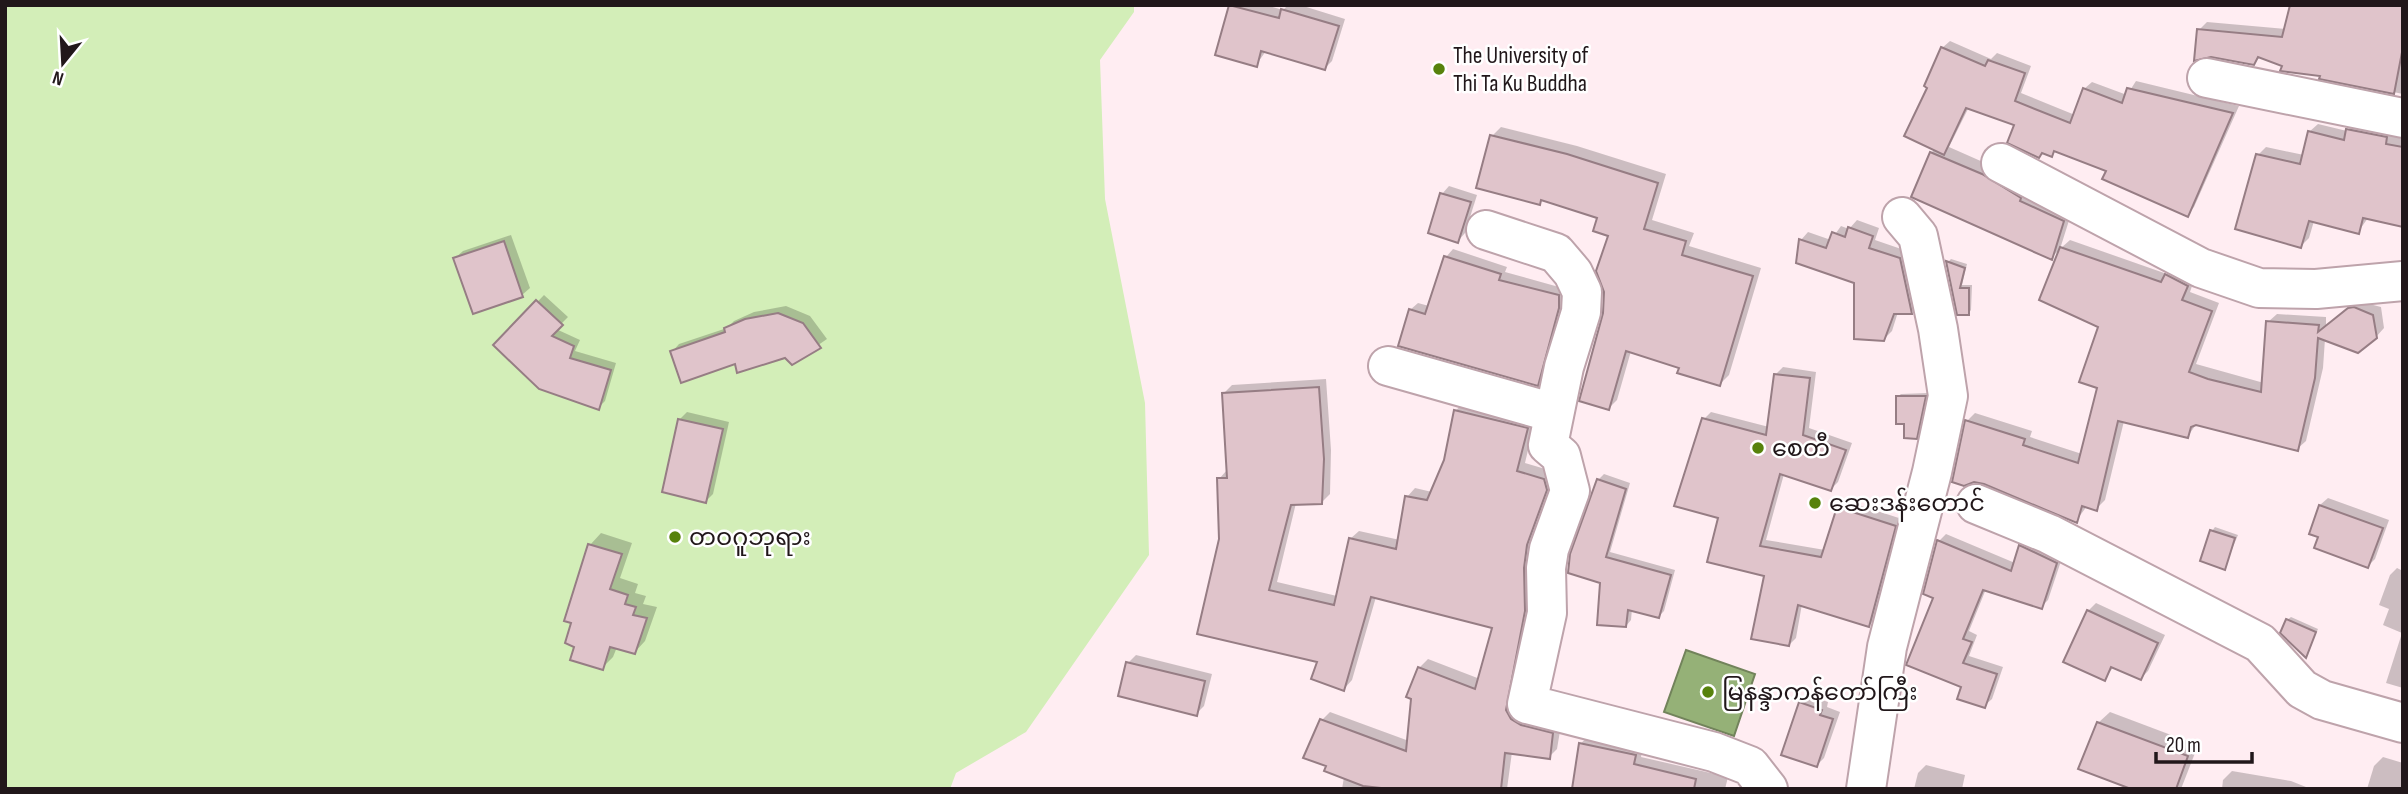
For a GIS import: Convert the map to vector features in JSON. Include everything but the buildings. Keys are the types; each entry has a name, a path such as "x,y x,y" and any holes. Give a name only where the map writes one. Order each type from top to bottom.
{"street":[{"path":"2207,78 2403,118"},
{"path":"2001,163 2179,257 2259,288 2316,289 2403,281"},
{"path":"1866,789 1887,647 1948,396 1940,340 1918,236 1902,217"},
{"path":"1486,230 1556,253 1573,273 1582,292 1581,312 1548,445 1561,456 1570,492 1548,559 1547,613 1527,705 1714,752 1750,766 1768,789"},
{"path":"1388,366 1554,413"},
{"path":"1976,504 2049,534 2260,643 2302,689 2322,700 2403,723"}],"shaded area":[{"path":"5,5 1134,5 1134,12 1100,60 1105,199 1145,403 1149,555 1026,732 956,773 950,789 5,789"},
{"name":"မြနန္ဒာကန်တော်ကြီး","path":"1686,650 1755,674 1734,736 1664,712"}],"place":[{"name":"The University of Thi Ta Ku Buddha","path":"1439,69"},
{"name":"စေတီ","path":"1758,448"},
{"name":"ဆေးဒန်းတောင်","path":"1815,503"},
{"name":"တဝဂူဘုရား","path":"675,537"},
{"name":"မြနန္ဒာကန်တော်ကြီး","path":"1708,692"}]}
